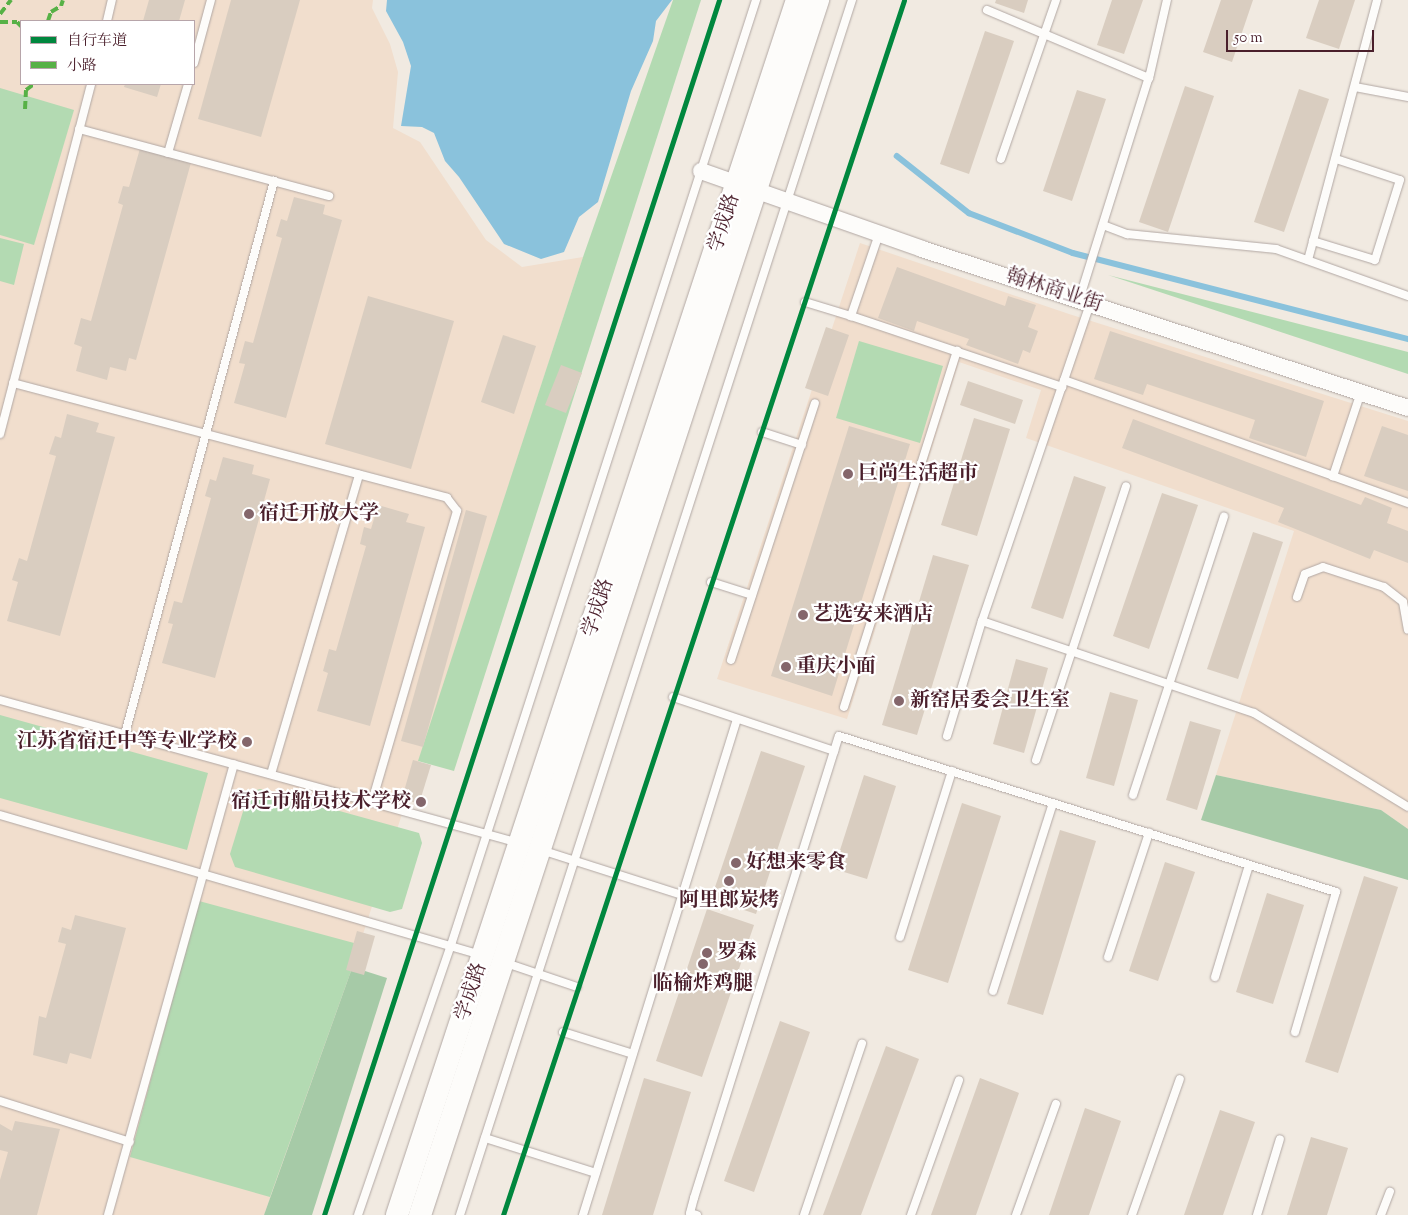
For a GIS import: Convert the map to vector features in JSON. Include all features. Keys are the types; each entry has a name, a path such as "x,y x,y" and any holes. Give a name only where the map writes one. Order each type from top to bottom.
{"main road":[{"name":"学成路","path":"397,1215 493,959 531,846 746,188 798,0"},
{"name":"学成路","path":"746,188 818,0"},
{"name":"学成路","path":"420,1215 493,959"}],"street":[{"name":"翰林商业街","path":"701,171 879,234 1408,408"}],"lane":[{"path":"107,20 112,0"},
{"path":"195,58 211,0"},
{"path":"358,1215 450,945 756,0"},
{"path":"460,1215 852,0"},
{"path":"1001,159 1056,0"},
{"path":"947,736 982,621 1063,384 1085,302 1090,266 1149,78 1167,0"},
{"path":"1308,260 1378,0"},
{"path":"987,10 1149,78"},
{"path":"0,434 90,85"},
{"path":"168,153 188,85"},
{"path":"1355,87 1408,97"},
{"path":"79,129 329,196"},
{"path":"1314,241 1375,260 1400,180 1336,159"},
{"path":"124,734 274,182"},
{"path":"1103,225 1127,234 1276,249 1408,296"},
{"path":"851,316 879,234"},
{"path":"806,302 1063,384 1408,503"},
{"path":"844,707 957,350"},
{"path":"13,383 447,498 457,511 372,802"},
{"path":"1333,476 1361,391"},
{"path":"731,660 815,403"},
{"path":"762,432 802,445"},
{"path":"271,774 359,475"},
{"path":"1036,760 1126,486"},
{"path":"1132,795 1224,516"},
{"path":"1297,596 1305,574 1323,567 1384,587 1404,602 1408,630"},
{"path":"711,582 752,595"},
{"path":"982,621 1254,713 1408,807"},
{"path":"673,697 834,752"},
{"path":"0,700 486,833 682,896"},
{"path":"582,1215 737,719"},
{"path":"692,1214 839,736 1336,892 1295,1032"},
{"path":"108,1215 130,1142 202,874 234,764"},
{"path":"900,937 952,771"},
{"path":"993,991 1053,803"},
{"path":"0,815 450,945 577,987"},
{"path":"1108,957 1149,833"},
{"path":"1215,977 1249,865"},
{"path":"562,1032 633,1054"},
{"path":"804,1215 862,1044"},
{"path":"1132,1215 1180,1079"},
{"path":"911,1215 959,1080"},
{"path":"0,1101 130,1142"},
{"path":"1016,1215 1056,1104"},
{"path":"485,1138 596,1172"},
{"path":"1257,1215 1280,1139"},
{"path":"1382,1215 1390,1192"}],"shaded area":[{"name":"宿迁开放大学","path":"0,0 373,0 372,8 390,44 398,72 393,128 420,142 486,240 522,267 583,257 351,971 264,1215 0,1215"},
{"path":"860,243 1069,314 1408,421 1408,829 1381,810 1216,775 1294,531 1026,438 1041,390 959,362 847,719 717,679"}],"green space":[{"path":"673,0 701,0 454,771 418,761 583,257"},
{"path":"0,88 74,110 34,245 0,235"},
{"path":"0,238 24,244 14,285 0,281"},
{"path":"1108,275 1408,352 1408,374"},
{"path":"859,341 943,366 920,443 836,418"},
{"path":"0,715 208,773 187,850 0,798"},
{"path":"1216,775 1381,810 1408,829 1408,880 1201,820"},
{"path":"260,789 419,833 422,843 402,909 390,912 235,867 230,854 249,792"},
{"path":"199,901 354,943 351,971 270,1197 130,1157"},
{"path":"351,971 365,971 387,978 312,1215 264,1215"}],"water":[{"path":"387,0 672,0 656,21 653,41 631,91 598,202 579,217 564,252 541,259 504,244 459,177 445,161 434,133 422,127 401,126 411,66 403,42 386,11"}],"building":[{"path":"149,0 185,0 179,20 143,20"},
{"path":"231,0 300,0 261,137 198,119"},
{"path":"996,0 1028,0 1024,13 995,3"},
{"path":"1112,0 1143,0 1124,54 1097,45"},
{"path":"1221,0 1253,0 1232,62 1203,52"},
{"path":"1319,0 1355,0 1339,49 1306,38"},
{"path":"985,31 1014,41 969,174 940,164"},
{"path":"125,85 161,85 157,97 124,87"},
{"path":"1185,86 1214,96 1168,232 1139,222"},
{"path":"1299,89 1329,99 1284,232 1254,222"},
{"path":"1077,90 1106,99 1072,201 1043,191"},
{"path":"141,145 192,159 136,360 129,358 126,371 110,367 107,380 76,371 82,347 74,344 81,318 91,321 123,205 118,203 123,186 129,187"},
{"path":"294,197 325,205 323,214 342,220 286,418 234,403 245,364 239,363 245,341 253,343 282,238 276,236 281,219 287,221"},
{"path":"897,267 1005,306 1008,296 1036,305 1028,327 1038,331 1030,353 1023,350 1018,364 966,345 969,339 917,321 914,331 878,318"},
{"path":"368,296 454,321 411,469 325,444"},
{"path":"826,327 849,335 828,396 805,388"},
{"path":"1110,331 1324,401 1306,457 1249,438 1255,420 1147,384 1143,395 1094,379"},
{"path":"503,335 536,346 514,414 481,402"},
{"path":"561,365 582,373 566,413 545,405"},
{"path":"968,381 1023,400 1015,424 960,405"},
{"path":"67,414 99,423 96,432 115,437 60,636 7,621 18,582 12,580 19,558 27,561 56,456 49,454 55,436 61,438"},
{"path":"974,418 1010,429 977,536 941,525"},
{"path":"1133,419 1361,505 1365,497 1392,508 1387,523 1408,531 1408,563 1374,550 1370,559 1278,522 1284,508 1122,448"},
{"path":"849,426 910,444 832,696 771,676"},
{"path":"1382,426 1408,435 1408,491 1364,476"},
{"path":"223,457 254,465 252,474 270,479 215,678 162,663 173,624 168,623 174,601 182,603 211,498 205,496 210,479 216,481"},
{"path":"1074,476 1106,487 1063,619 1031,608"},
{"path":"1162,493 1198,505 1149,649 1113,636"},
{"path":"378,505 409,514 406,522 425,527 370,726 317,711 328,673 323,671 329,649 336,651 366,546 360,544 364,527 371,529"},
{"path":"466,510 487,516 423,747 401,741"},
{"path":"1253,532 1283,542 1238,679 1207,669"},
{"path":"933,555 969,565 917,735 882,725"},
{"path":"1016,659 1048,668 1024,753 993,744"},
{"path":"1110,692 1138,700 1114,786 1086,778"},
{"path":"1190,721 1221,730 1197,810 1166,800"},
{"path":"761,751 805,766 756,914 711,899"},
{"path":"413,760 431,765 419,804 402,798"},
{"path":"864,775 896,786 867,879 834,869"},
{"path":"962,803 1001,816 948,983 908,970"},
{"path":"1060,830 1096,841 1043,1015 1007,1004"},
{"path":"1165,862 1195,872 1158,981 1129,971"},
{"path":"1364,876 1398,887 1338,1073 1305,1062"},
{"path":"1267,893 1304,905 1273,1004 1236,992"},
{"path":"707,909 754,925 702,1077 656,1061"},
{"path":"75,915 126,928 91,1059 70,1053 67,1064 33,1055 39,1016 46,1018 66,944 58,942 62,927 71,930"},
{"path":"357,931 375,936 364,975 346,970"},
{"path":"780,1021 810,1032 754,1192 724,1181"},
{"path":"886,1046 919,1059 861,1215 823,1215"},
{"path":"644,1078 691,1092 653,1215 602,1215"},
{"path":"980,1078 1019,1093 976,1215 931,1215"},
{"path":"1085,1108 1121,1121 1089,1215 1049,1215"},
{"path":"1220,1110 1255,1122 1223,1215 1184,1215"},
{"path":"15,1121 60,1129 37,1215 0,1215 0,1180 8,1152 0,1150 0,1124 12,1131"},
{"path":"1311,1137 1348,1148 1327,1215 1287,1215"}],"waterway":[{"path":"897,156 969,213 1073,253 1408,339"}],"marked path":[{"path":"0,14 11,0"},
{"path":"48,20 51,12 61,6 63,0"},
{"path":"0,22 17,22 20,25"},
{"path":"25,109 26,90 33,85"}],"cycle path":[{"path":"324,1215 719,0"},
{"path":"503,1215 904,0"}],"place":[{"name":"巨尚生活超市","path":"848,474"},
{"name":"宿迁开放大学","path":"249,514"},
{"name":"艺选安来酒店","path":"803,615"},
{"name":"重庆小面","path":"786,667"},
{"name":"新窑居委会卫生室","path":"899,701"},
{"name":"江苏省宿迁中等专业学校","path":"247,742"},
{"name":"宿迁市船员技术学校","path":"421,802"},
{"name":"好想来零食","path":"736,863"},
{"name":"阿里郎炭烤","path":"729,881"},
{"name":"罗森","path":"707,953"},
{"name":"临榆炸鸡腿","path":"703,964"}]}
